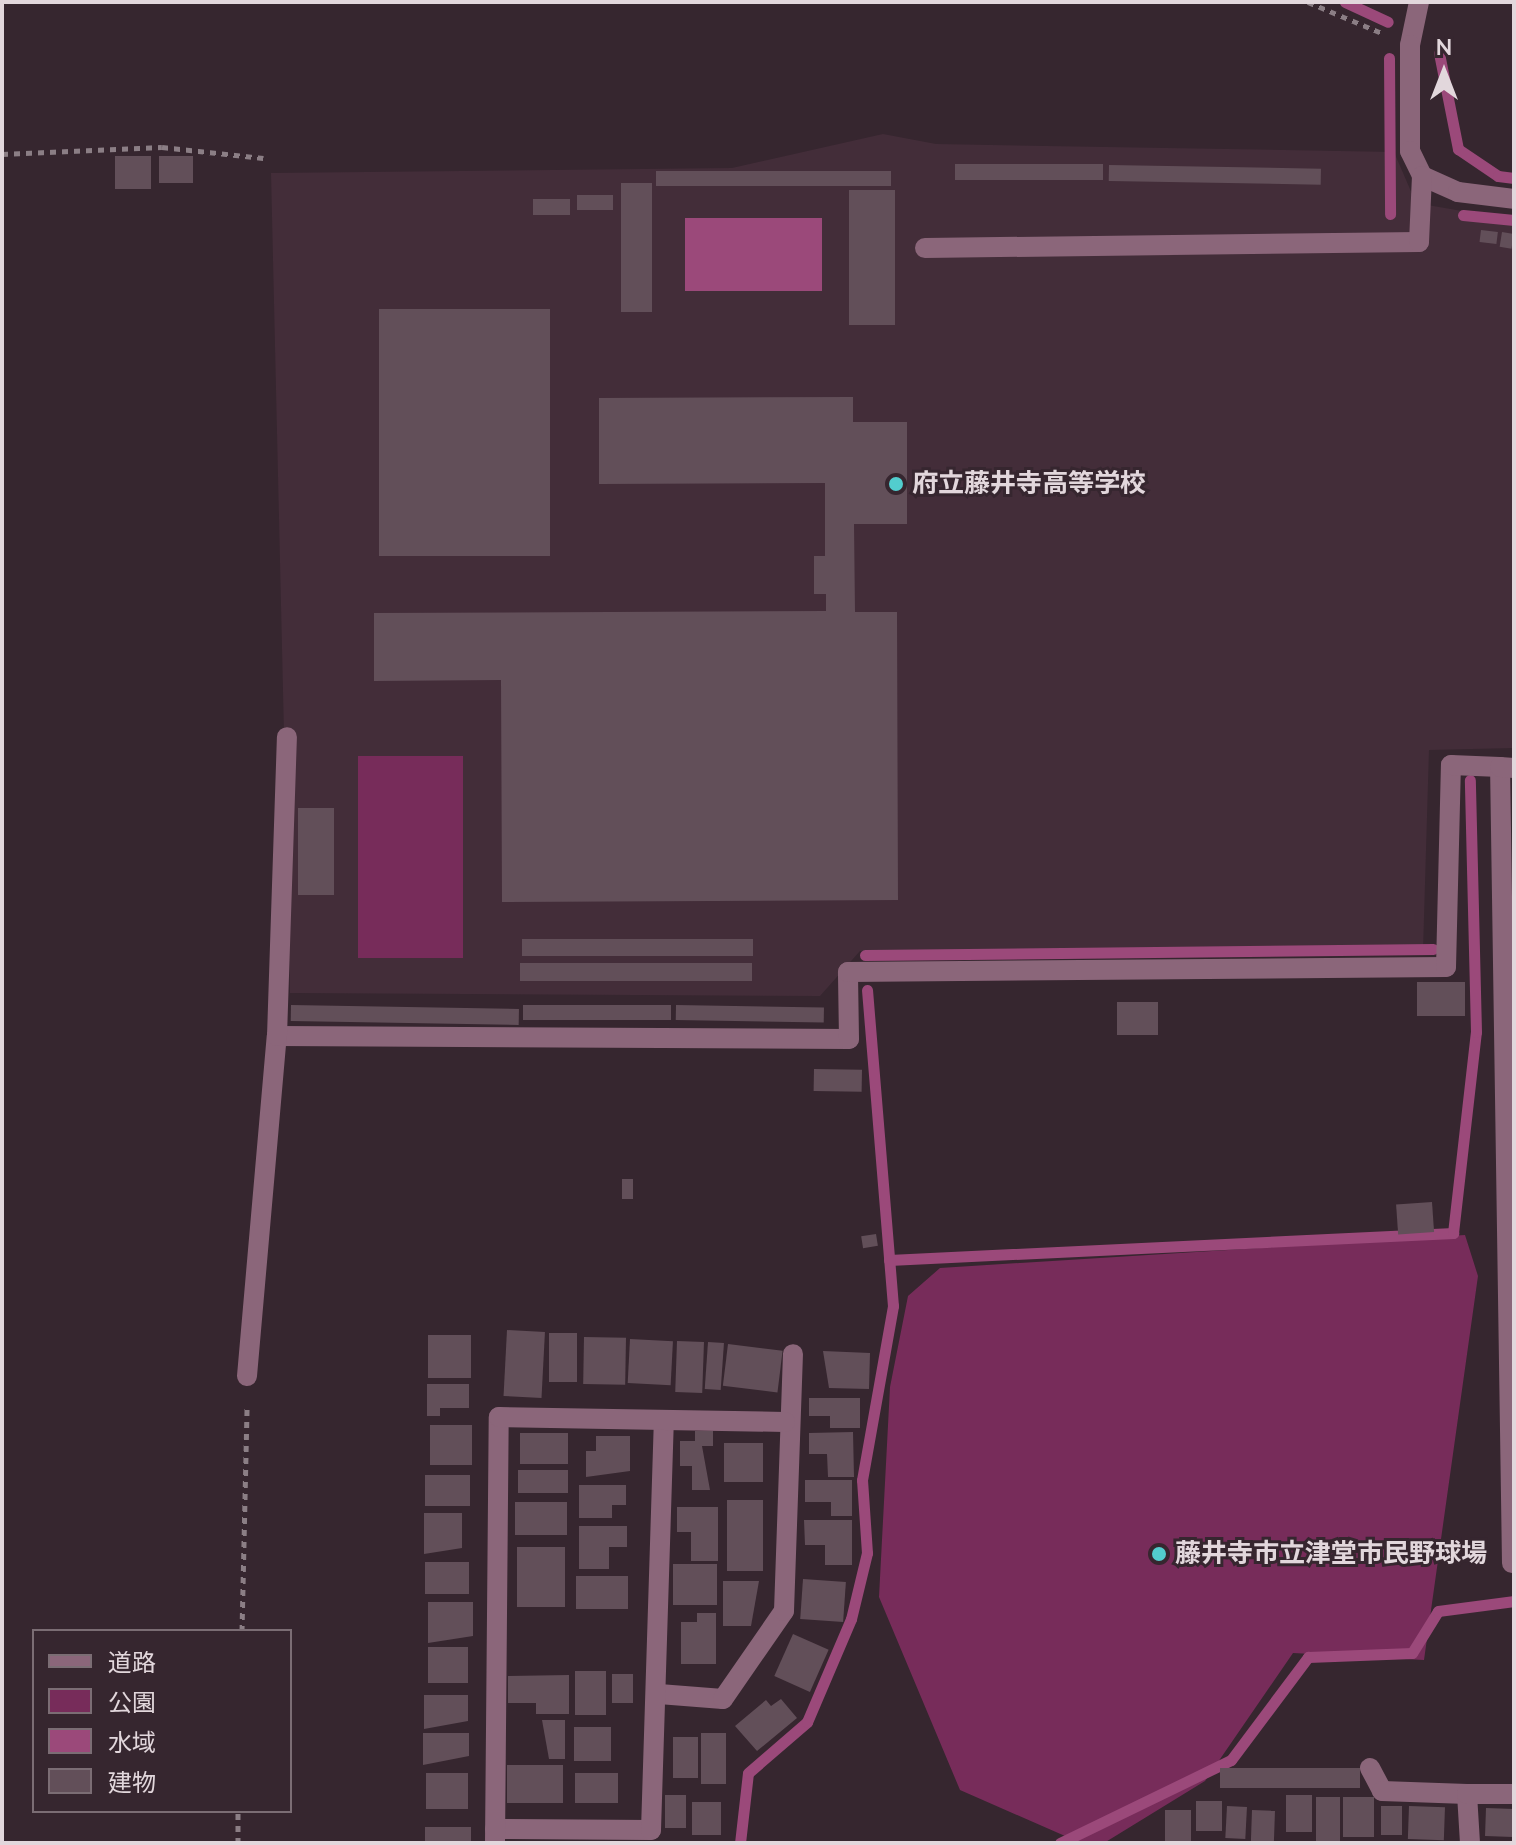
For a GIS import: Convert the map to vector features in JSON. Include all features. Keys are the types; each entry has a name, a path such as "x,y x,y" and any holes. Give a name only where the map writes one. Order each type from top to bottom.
{"street":[{"path":"925,248 1419,242 1422,176 1410,151 1410,45 1419,2"},
{"path":"1422,176 1458,192 1514,199"},
{"path":"247,1376 277,1036 287,737"},
{"path":"277,1036 849,1039 848,972 1446,967 1451,765 1507,767 1512,1563"},
{"path":"659,1694 723,1699 784,1611 785,1422 793,1354"},
{"path":"664,1421 659,1694 651,1830 495,1836 499,1417 785,1422"},
{"path":"1370,1768 1382,1791 1514,1794"},
{"path":"1467,1794 1470,1843"}],"path":[{"path":"1308,2 1410,45"},
{"path":"2,154 162,147 263,158"},
{"path":"242,1629 247,1376"},
{"path":"238,1813 238,1843"}],"shaded area":[{"name":"府立藤井寺高等学校","path":"883,134 936,144 1394,152 1416,203 1514,220 1514,748 1429,750 1423,951 860,951 820,996 290,993 271,173 732,168"}],"green space":[{"path":"358,756 463,756 463,958 358,958"},
{"name":"藤井寺市立津堂市民野球場","path":"1465,1235 1478,1276 1424,1660 1293,1653 1205,1781 1104,1843 1081,1843 960,1790 879,1597 890,1387 908,1296 940,1268"}],"water":[{"path":"685,218 822,218 822,291 685,291"}],"building":[{"path":"115,156 151,156 151,189 115,189"},
{"path":"159,156 193,156 193,183 159,183"},
{"path":"955,164 1103,164 1103,180 955,180"},
{"path":"1109,165 1321,169 1321,185 1109,181"},
{"path":"656,171 891,171 891,186 656,186"},
{"path":"621,183 652,183 652,312 621,312"},
{"path":"849,190 895,190 895,325 849,325"},
{"path":"577,195 613,195 613,210 577,210"},
{"path":"533,199 570,199 570,215 533,215"},
{"path":"1481,230 1498,232 1496,244 1480,242"},
{"path":"1502,232 1514,234 1512,249 1500,247"},
{"path":"379,309 550,309 550,556 379,556"},
{"path":"853,397 853,422 907,422 907,524 854,524 855,612 897,612 898,900 502,902 501,680 374,681 374,613 826,611 826,594 814,594 814,556 825,556 825,483 599,484 599,398"},
{"path":"298,808 334,808 334,895 298,895"},
{"path":"522,939 753,939 753,956 522,956"},
{"path":"520,963 752,963 752,981 520,981"},
{"path":"1417,982 1465,982 1465,1016 1417,1016"},
{"path":"1117,1002 1158,1002 1158,1035 1117,1035"},
{"path":"291,1005 519,1009 519,1025 291,1021"},
{"path":"523,1005 671,1005 671,1020 523,1020"},
{"path":"676,1005 824,1008 824,1023 676,1020"},
{"path":"814,1069 862,1070 862,1092 814,1091"},
{"path":"622,1179 633,1179 633,1199 622,1199"},
{"path":"1432,1202 1434,1232 1398,1234 1396,1205"},
{"path":"876,1234 878,1246 863,1248 861,1236"},
{"path":"507,1330 545,1332 541,1398 504,1396"},
{"path":"549,1333 577,1333 577,1382 549,1382"},
{"path":"428,1335 471,1335 471,1378 428,1378"},
{"path":"584,1337 626,1338 625,1385 583,1384"},
{"path":"630,1339 673,1341 671,1385 628,1383"},
{"path":"677,1341 704,1342 702,1393 675,1392"},
{"path":"708,1342 724,1343 721,1390 705,1389"},
{"path":"728,1344 783,1351 777,1392 723,1386"},
{"path":"823,1351 870,1353 869,1389 829,1388"},
{"path":"427,1384 469,1384 469,1408 440,1408 440,1416 427,1416"},
{"path":"809,1398 860,1398 860,1428 830,1428 830,1416 809,1416"},
{"path":"430,1425 472,1425 472,1465 430,1465"},
{"path":"695,1431 713,1431 713,1446 702,1446 710,1490 692,1490 692,1466 680,1466 680,1441 695,1441"},
{"path":"853,1432 854,1477 828,1477 827,1454 809,1454 809,1433"},
{"path":"520,1433 568,1433 568,1464 520,1464"},
{"path":"596,1436 630,1436 630,1471 586,1477 586,1451 596,1451"},
{"path":"724,1443 763,1443 763,1482 724,1482"},
{"path":"518,1470 568,1470 568,1493 518,1493"},
{"path":"425,1475 470,1475 470,1506 425,1506"},
{"path":"805,1480 852,1480 852,1516 831,1516 831,1502 805,1502"},
{"path":"579,1485 626,1485 626,1505 612,1505 612,1518 579,1518"},
{"path":"727,1500 763,1500 763,1571 727,1571"},
{"path":"515,1502 567,1502 567,1535 515,1535"},
{"path":"677,1507 718,1507 718,1561 691,1561 691,1532 677,1532"},
{"path":"424,1513 462,1513 462,1548 424,1554"},
{"path":"804,1520 852,1520 852,1565 825,1565 825,1545 805,1545"},
{"path":"579,1526 627,1526 627,1547 609,1547 609,1569 579,1569"},
{"path":"517,1547 565,1547 565,1607 517,1607"},
{"path":"425,1562 469,1562 469,1594 425,1594"},
{"path":"673,1564 717,1564 717,1605 673,1605"},
{"path":"576,1576 628,1576 628,1609 576,1609"},
{"path":"803,1579 846,1582 843,1622 800,1619"},
{"path":"723,1581 759,1581 751,1626 723,1626"},
{"path":"428,1602 473,1602 473,1636 428,1643"},
{"path":"697,1613 716,1613 716,1664 681,1664 681,1622 697,1622"},
{"path":"793,1634 829,1650 810,1692 774,1676"},
{"path":"428,1647 468,1647 468,1683 428,1683"},
{"path":"575,1671 606,1671 606,1715 575,1715"},
{"path":"612,1674 633,1674 633,1703 612,1703"},
{"path":"569,1675 569,1714 536,1714 536,1703 508,1703 508,1676"},
{"path":"424,1695 468,1695 468,1721 424,1729"},
{"path":"781,1699 797,1718 757,1751 735,1726 766,1700 771,1706"},
{"path":"542,1720 565,1720 565,1759 549,1759"},
{"path":"574,1727 611,1727 611,1761 574,1761"},
{"path":"423,1733 469,1733 469,1756 423,1765"},
{"path":"701,1733 726,1733 726,1784 701,1784"},
{"path":"673,1737 698,1737 698,1778 673,1778"},
{"path":"507,1765 563,1765 563,1803 507,1803"},
{"path":"1220,1768 1360,1768 1360,1788 1220,1788"},
{"path":"426,1773 468,1773 468,1809 426,1809"},
{"path":"575,1773 618,1773 618,1803 575,1803"},
{"path":"665,1795 686,1795 686,1828 665,1828"},
{"path":"1286,1795 1312,1795 1312,1832 1286,1832"},
{"path":"1316,1797 1340,1797 1340,1843 1316,1843"},
{"path":"1343,1797 1374,1797 1374,1837 1343,1837"},
{"path":"1196,1801 1222,1801 1222,1831 1196,1831"},
{"path":"692,1802 721,1802 721,1835 692,1835"},
{"path":"1227,1806 1247,1807 1245,1839 1225,1838"},
{"path":"1381,1806 1402,1806 1402,1835 1381,1835"},
{"path":"1409,1806 1445,1807 1444,1840 1408,1839"},
{"path":"1486,1808 1514,1809 1513,1837 1485,1836"},
{"path":"1165,1810 1191,1810 1191,1843 1165,1843"},
{"path":"1252,1810 1275,1811 1274,1843 1251,1843"},
{"path":"425,1827 471,1827 471,1843 425,1843"}],"waterway":[{"path":"1345,2 1388,22"},
{"path":"1439,53 1458,149 1498,176 1514,178"},
{"path":"1389,58 1390,214"},
{"path":"1463,215 1514,220"},
{"path":"889,1260 1453,1233 1476,1032 1470,780"},
{"path":"865,955 1433,949"},
{"path":"740,1843 748,1773 807,1722 851,1619 867,1553 862,1480 893,1306 867,990"},
{"path":"1060,1843 1231,1760 1308,1657 1412,1653 1438,1611 1514,1601"}],"place":[{"name":"府立藤井寺高等学校","path":"896,484"},
{"name":"藤井寺市立津堂市民野球場","path":"1159,1554"}]}
